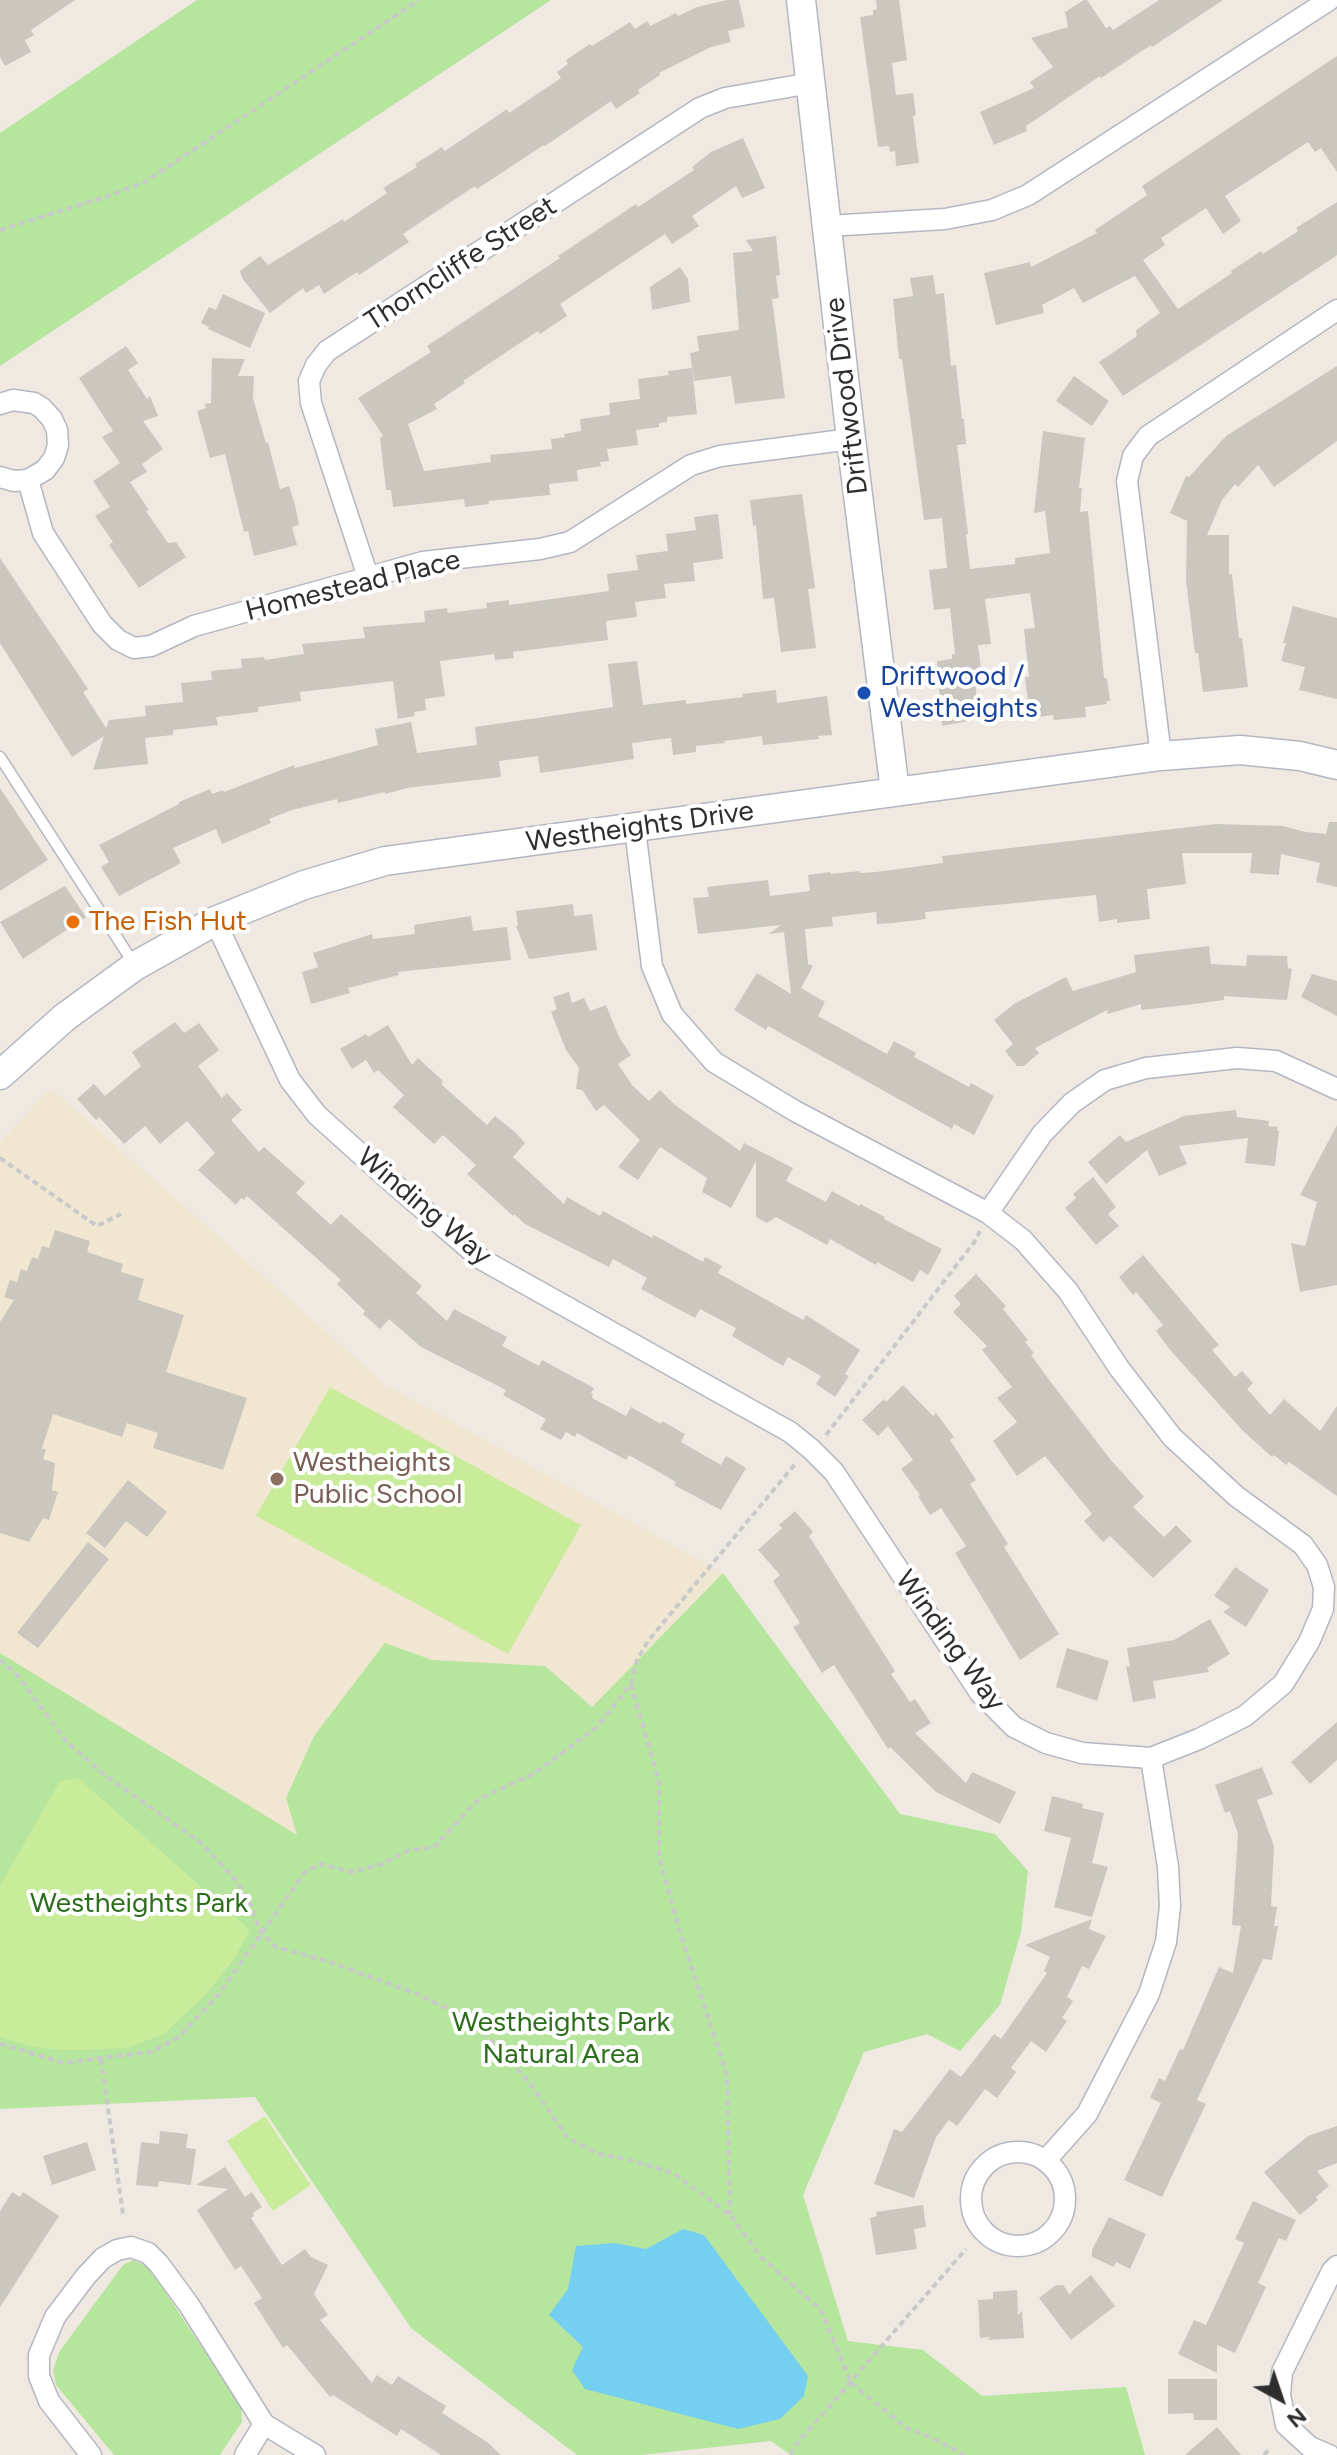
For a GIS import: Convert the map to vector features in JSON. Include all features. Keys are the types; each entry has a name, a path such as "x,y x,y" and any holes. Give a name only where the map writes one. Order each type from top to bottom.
{"street":[{"name":"Driftwood Drive","path":"801,0 895,791"},
{"path":"827,226 945,219 992,210 1028,195 1329,0"},
{"name":"Thorncliffe Street","path":"368,577 311,403 309,381 327,351 700,108 725,98 811,83"},
{"path":"1161,756 1127,481 1133,456 1148,436 1337,310"},
{"path":"0,404 13,400 34,403 52,419 58,445 54,458 45,470 28,480 14,481 0,477"},
{"name":"Homestead Place","path":"28,480 43,533 102,624 118,640 134,648 151,646 194,626 423,562 540,549 570,542 691,465 720,456 851,439"},
{"name":"Westheights Drive","path":"0,1075 65,1017 135,966 215,921 304,885 385,861 1161,756 1240,750 1300,756 1337,765"},
{"name":"Winding Way","path":"215,921 290,1080 317,1115 481,1259 790,1432 811,1449 834,1472 980,1693 1014,1727 1046,1743 1082,1753 1151,1758 1245,1716 1283,1684 1309,1642 1323,1609 1324,1587 1317,1565 1303,1545 1236,1496 1172,1437 1119,1368 1068,1291 1023,1240 988,1213 795,1111 714,1062 672,1014 652,966 635,829"},
{"path":"988,1213 1042,1134 1072,1103 1105,1080 1146,1068 1237,1058 1276,1061 1337,1089"},
{"path":"1046,2160 1087,2114 1149,1994 1166,1942 1170,1906 1168,1867 1151,1758"},
{"path":"1017,2151 1031,2152 1046,2160 1059,2173 1065,2188 1065,2211 1049,2236 1021,2247 999,2243 982,2231 972,2212 970,2196 980,2170 1001,2154 1017,2151"},
{"path":"91,2455 49,2401 39,2376 39,2355 55,2317 86,2276 103,2258 131,2247 148,2253 159,2264 189,2305 264,2424 315,2455"},
{"path":"1329,2455 1310,2447 1286,2425 1280,2395 1282,2372 1337,2266"},
{"path":"245,2455 264,2424"}],"lane":[{"path":"0,757 135,966"}],"path":[{"path":"0,230 145,182 419,0"},
{"path":"0,1158 97,1226 121,1214"},
{"path":"822,1439 975,1241 988,1213"},
{"path":"0,2044 64,2063 151,2052 179,2037 219,1994 305,1872 321,1864 352,1872 382,1864 407,1851 434,1847 479,1799 535,1773 596,1728 631,1684 637,1660 648,1641 801,1458"},
{"path":"0,1660 17,1675 66,1741 106,1776 200,1842 236,1880 261,1932 276,1947 327,1961 417,1994 473,2021 529,2082 568,2138 599,2154 673,2173 730,2215 762,2258 821,2310 851,2383 906,2428 964,2455"},
{"path":"631,1684 659,1782 659,1857 727,2075 730,2215"},
{"path":"101,2059 123,2214"},
{"path":"791,2455 793,2448 966,2249"},
{"path":"1264,2455 1270,2448"}],"shaded area":[{"name":"Westheights Public School","path":"51,1088 385,1384 723,1573 592,1707 339,1861 0,1653 0,1142"}],"green space":[{"path":"197,0 551,0 0,366 0,133"},
{"path":"330,1387 581,1525 508,1654 256,1516"},
{"name":"Westheights Park Natural Area","path":"723,1573 900,1814 995,1834 1028,1871 1021,1932 1000,2005 960,2051 927,2034 864,2052 803,2195 848,2341 923,2350 982,2396 1126,2387 1145,2455 791,2455 771,2441 642,2455 577,2455 411,2328 255,2097 0,2109 0,1653 297,1835 286,1798 314,1736 385,1643 432,1660 545,1666 592,1707"},
{"name":"Westheights Park","path":"78,1778 250,1930 234,1959 206,1994 164,2034 127,2048 67,2050 33,2047 0,2037 0,1886 60,1781"},
{"path":"265,2116 311,2185 273,2211 227,2141"},
{"path":"133,2260 149,2267 241,2407 242,2422 220,2455 114,2455 56,2385 53,2370 59,2352 123,2265"}],"water":[{"path":"683,2229 704,2235 808,2376 804,2396 780,2419 738,2429 585,2389 572,2370 583,2347 549,2315 568,2289 576,2246 614,2243 646,2249"}],"building":[{"path":"0,0 75,0 31,30 34,35 25,40 31,52 5,66 0,57"},
{"path":"739,0 745,27 728,31 731,42 711,47 659,73 638,90 640,93 616,109 611,101 477,189 475,186 403,234 409,242 359,275 357,272 324,294 319,285 306,293 303,288 270,313 242,278 240,271 260,256 268,265 343,219 344,222 387,193 383,188 417,167 415,164 442,147 445,151 507,109 509,113 561,78 557,72 568,64 566,60 590,44 592,46 630,22 635,29 647,21 650,26 676,13 678,16 697,7"},
{"path":"876,0 899,0 907,60 892,63 896,95 913,93 919,163 896,166 895,151 890,152 889,146 878,147 860,17 873,15 873,10 877,9"},
{"path":"1084,0 1106,28 1110,26 1113,30 1159,0 1223,0 1152,47 1100,76 1026,126 1027,131 994,145 980,112 1034,88 1030,82 1053,67 1031,38 1068,27 1065,12"},
{"path":"1337,56 1337,172 1321,148 1315,152 1308,142 1225,196 1241,221 1223,234 1206,208 1161,238 1165,245 1143,260 1178,309 1337,202 1337,255 1123,396 1099,362 1137,336 1136,330 1160,313 1135,276 1083,303 1074,288 1042,305 1044,313 996,325 984,273 1030,262 1031,267 1097,233 1095,230 1147,195 1142,186"},
{"path":"743,138 765,188 742,198 736,186 692,216 699,226 672,244 665,234 560,304 567,316 540,334 538,331 463,381 465,383 434,404 437,409 408,424 424,471 491,462 490,455 552,449 551,439 581,431 580,419 610,415 609,403 640,399 638,379 669,375 668,371 692,368 697,414 667,417 667,422 659,423 659,427 636,430 638,445 607,449 609,461 600,462 601,466 577,470 578,481 549,484 550,495 488,501 489,504 465,507 464,499 393,507 391,490 386,490 380,438 383,436 358,398 431,352 427,346 560,258 558,256 694,170 692,167 711,152"},
{"path":"776,236 779,298 772,299 785,398 735,404 731,376 694,381 690,353 699,351 697,336 739,330 733,253 753,251 746,240"},
{"path":"680,267 688,279 690,302 652,310 650,287"},
{"path":"933,275 936,294 944,293 951,366 956,365 964,419 966,444 957,445 970,569 1015,564 1015,558 1050,553 1045,511 1034,513 1043,431 1085,438 1079,488 1082,488 1080,512 1088,511 1104,678 1107,678 1110,701 1085,707 1086,717 1054,720 1053,715 1030,718 1024,629 1035,628 1030,593 985,599 991,644 978,645 981,669 974,670 979,719 942,726 937,661 952,659 952,654 955,654 950,608 934,610 929,570 947,568 942,518 924,520 893,299 913,296 910,278"},
{"path":"223,294 265,313 250,348 201,323 209,307 216,310"},
{"path":"126,346 138,363 128,370 147,399 150,396 158,416 143,421 163,449 142,464 147,472 130,482 168,543 176,542 186,557 139,588 109,545 113,542 95,516 110,507 93,481 120,463 102,437 113,431 79,378"},
{"path":"212,358 245,359 238,376 254,376 253,398 280,489 289,486 295,505 299,525 292,527 297,545 254,556 248,531 244,532 225,454 210,458 197,411 211,403"},
{"path":"1337,366 1337,441 1274,487 1258,465 1238,487 1235,484 1222,500 1207,535 1229,535 1229,574 1232,574 1248,687 1203,692 1186,581 1187,521 1170,513 1186,476 1189,477 1226,436"},
{"path":"1074,376 1109,401 1092,426 1056,401"},
{"path":"802,494 815,588 808,589 816,648 781,652 774,598 763,599 756,525 753,526 750,500"},
{"path":"718,514 723,559 693,563 695,581 664,584 666,598 635,602 637,617 606,621 608,640 513,652 514,658 495,660 494,654 440,661 445,696 425,699 426,710 398,719 393,681 300,692 301,701 258,707 258,712 216,717 218,725 173,730 173,735 145,738 148,764 93,770 104,736 72,757 0,643 0,558 88,689 83,692 106,728 109,720 146,716 145,706 183,702 181,683 212,680 211,671 242,668 241,659 264,657 265,660 304,654 302,644 365,638 363,627 425,622 424,611 447,608 448,613 487,608 486,603 509,600 509,605 609,591 607,574 638,570 636,555 668,551 666,534 696,530 694,517"},
{"path":"1293,606 1337,618 1337,699 1299,690 1305,667 1281,661"},
{"path":"637,661 643,705 686,700 686,704 776,690 777,703 827,696 832,735 763,745 762,736 696,746 696,752 673,755 671,738 632,743 634,759 540,773 538,756 499,761 501,777 407,788 338,803 337,799 269,819 271,823 222,844 216,829 173,848 181,863 119,896 101,867 109,862 99,845 179,802 210,789 212,794 224,792 294,765 295,768 378,745 375,729 411,722 417,753 477,745 475,727 613,707 608,664"},
{"path":"0,788 48,860 0,891"},
{"path":"1329,822 1337,822 1337,887 1316,882 1320,863 1281,854 1279,875 1250,873 1252,853 1182,853 1186,884 1147,889 1150,919 1099,922 1096,895 925,912 926,919 893,923 877,924 876,912 832,917 833,926 805,929 808,964 813,966 801,988 825,1002 818,1016 887,1054 894,1041 916,1053 914,1057 969,1087 971,1083 994,1096 974,1135 954,1124 952,1129 734,1010 757,973 791,994 784,932 769,934 781,925 698,934 693,898 709,897 707,887 768,880 770,896 810,891 808,875 876,872 943,863 942,856 1216,824 1283,826 1326,834"},
{"path":"65,886 86,917 23,959 0,922"},
{"path":"573,904 574,916 592,914 597,950 529,959 516,926 516,911"},
{"path":"471,916 473,931 507,927 511,960 398,972 399,975 348,988 350,993 311,1004 302,972 318,967 313,953 372,934 373,939 415,934 414,925"},
{"path":"1209,946 1211,964 1246,966 1247,955 1287,956 1288,968 1292,969 1287,1000 1224,996 1224,1000 1186,1005 1141,1010 1141,1004 1108,1014 1107,1010 1035,1048 1039,1053 1024,1066 1017,1066 1005,1051 1013,1044 994,1020 1014,1004 1066,977 1073,991 1136,972 1134,955"},
{"path":"1312,974 1337,981 1337,1016 1301,997"},
{"path":"569,992 572,1003 584,998 590,1011 606,1005 619,1037 631,1055 618,1064 632,1085 649,1101 660,1090 675,1105 740,1151 744,1143 793,1168 786,1181 826,1202 832,1191 942,1249 928,1275 920,1270 913,1282 830,1239 827,1245 776,1217 767,1223 756,1217 756,1161 731,1208 702,1192 707,1178 660,1147 638,1180 618,1167 640,1140 604,1105 596,1111 582,1090 576,1089 579,1068 566,1050 551,1012 557,1009 553,997"},
{"path":"175,1022 184,1033 199,1023 219,1050 198,1066 222,1098 227,1093 242,1110 231,1120 259,1152 264,1147 305,1183 296,1193 331,1225 341,1214 422,1286 416,1293 447,1321 454,1309 507,1337 502,1346 539,1366 542,1360 594,1388 592,1398 626,1416 631,1407 661,1424 662,1421 685,1434 681,1442 721,1465 726,1456 746,1468 721,1510 674,1485 676,1482 629,1455 626,1460 577,1433 575,1437 566,1432 561,1440 540,1429 546,1419 503,1395 506,1390 421,1347 389,1319 380,1329 337,1284 341,1280 247,1196 236,1205 198,1170 215,1153 187,1121 160,1144 145,1126 124,1144 99,1117 96,1120 77,1099 94,1084 105,1096 141,1066 132,1052"},
{"path":"388,1025 412,1065 418,1058 443,1081 441,1084 487,1125 495,1116 515,1132 525,1143 513,1157 564,1204 567,1197 600,1216 603,1211 652,1238 654,1235 703,1262 705,1257 722,1266 718,1273 803,1320 806,1315 860,1350 845,1374 849,1376 835,1397 816,1384 821,1376 788,1357 783,1366 732,1336 736,1328 700,1309 695,1318 641,1289 647,1278 613,1259 609,1267 513,1216 467,1174 476,1165 443,1135 434,1144 393,1107 404,1095 378,1070 374,1073 366,1060 352,1069 340,1049"},
{"path":"1236,1110 1237,1117 1269,1121 1268,1126 1278,1127 1275,1166 1245,1163 1248,1138 1179,1146 1187,1164 1159,1176 1147,1150 1106,1184 1088,1162 1120,1135 1126,1142 1184,1116"},
{"path":"1337,1125 1337,1285 1300,1292 1291,1243 1305,1246 1317,1202 1300,1195"},
{"path":"1093,1177 1116,1207 1108,1214 1119,1226 1096,1245 1065,1208 1076,1198 1073,1194"},
{"path":"55,1230 90,1241 87,1252 123,1264 121,1272 144,1279 138,1300 184,1315 166,1372 247,1398 223,1470 153,1448 158,1433 127,1423 122,1437 53,1414 42,1448 46,1450 43,1459 55,1463 52,1490 58,1492 49,1520 43,1518 29,1542 0,1533 0,1322 14,1300 4,1297 10,1280 17,1282 21,1269 27,1271 32,1257 38,1259 42,1246 49,1248"},
{"path":"1143,1255 1219,1345 1212,1350 1235,1377 1242,1371 1253,1383 1247,1389 1270,1415 1284,1399 1320,1431 1337,1406 1337,1496 1289,1462 1286,1465 1274,1455 1272,1457 1243,1431 1171,1351 1156,1331 1163,1325 1119,1277"},
{"path":"976,1274 1006,1306 1003,1309 1028,1340 1025,1342 1034,1353 1031,1355 1050,1381 1110,1459 1144,1497 1133,1507 1164,1537 1176,1525 1192,1541 1153,1578 1110,1536 1103,1542 1084,1521 1092,1514 1045,1456 1017,1476 993,1441 1017,1422 997,1398 1012,1387 982,1350 987,1346 953,1312 961,1304 954,1296"},
{"path":"903,1385 933,1416 936,1413 954,1437 950,1440 976,1480 970,1484 1008,1544 1004,1547 1059,1634 1020,1660 955,1553 966,1546 941,1508 930,1515 901,1469 913,1460 888,1426 878,1436 862,1420"},
{"path":"128,1480 167,1512 147,1537 126,1521 105,1548 86,1533"},
{"path":"795,1511 813,1532 809,1536 895,1671 891,1674 910,1702 915,1699 931,1723 915,1733 966,1783 972,1772 1016,1792 1000,1824 936,1792 890,1747 888,1749 834,1665 822,1673 793,1627 800,1623 773,1581 780,1575 758,1550"},
{"path":"88,1542 109,1559 38,1648 17,1633"},
{"path":"1235,1567 1269,1590 1246,1627 1223,1612 1230,1607 1214,1596"},
{"path":"1210,1619 1230,1654 1207,1668 1209,1672 1153,1681 1156,1698 1133,1702 1126,1666 1130,1667 1127,1648 1174,1640"},
{"path":"1067,1648 1109,1661 1097,1701 1056,1687"},
{"path":"1337,1722 1337,1760 1310,1784 1291,1762"},
{"path":"1262,1767 1273,1794 1257,1800 1274,1846 1271,1906 1277,1907 1274,1926 1278,1926 1272,1960 1263,1959 1197,2100 1206,2104 1162,2197 1124,2180 1161,2103 1150,2098 1159,2078 1165,2081 1180,2049 1183,2050 1219,1967 1233,1973 1241,1926 1232,1925 1238,1834 1230,1811 1225,1813 1215,1785"},
{"path":"1052,1796 1104,1813 1092,1863 1108,1867 1092,1917 1054,1907 1071,1838 1044,1831"},
{"path":"1092,1919 1089,1929 1106,1936 1089,1969 1082,1966 1067,1997 1073,2001 1062,2018 1067,2021 1046,2052 1031,2041 1011,2068 1016,2072 997,2098 985,2089 957,2126 949,2120 936,2137 914,2198 874,2184 894,2129 902,2132 950,2069 961,2077 994,2034 1001,2039 1047,1973 1044,1971 1050,1957 1025,1945"},
{"path":"1337,2126 1337,2163 1317,2171 1329,2186 1300,2215 1264,2172 1308,2136"},
{"path":"160,2131 188,2134 186,2148 196,2149 191,2185 159,2181 158,2187 136,2185 141,2142 159,2144"},
{"path":"87,2142 96,2170 52,2185 43,2156"},
{"path":"225,2167 245,2197 252,2192 262,2207 251,2218 282,2265 305,2249 311,2257 328,2265 314,2294 328,2315 320,2320 372,2383 377,2375 392,2385 398,2376 446,2406 442,2413 487,2442 501,2455 441,2455 401,2429 397,2436 333,2395 330,2397 287,2345 283,2348 254,2303 262,2298 241,2266 235,2270 197,2210 228,2189 196,2185"},
{"path":"12,2192 20,2197 23,2192 59,2216 0,2307 0,2211"},
{"path":"1253,2201 1296,2220 1286,2241 1279,2238 1258,2283 1266,2287 1235,2353 1217,2345 1217,2373 1178,2354 1194,2320 1206,2325 1244,2243 1235,2239"},
{"path":"923,2205 926,2227 914,2229 917,2249 876,2255 870,2218 877,2216 876,2212"},
{"path":"1109,2217 1146,2234 1130,2269 1116,2262 1114,2267 1092,2257 1092,2250"},
{"path":"1091,2275 1115,2306 1071,2340 1039,2298 1056,2285 1063,2285 1070,2295"},
{"path":"1017,2290 1018,2315 1022,2311 1024,2338 980,2338 978,2300 993,2299 993,2292"},
{"path":"1168,2379 1217,2379 1217,2420 1194,2420 1193,2413 1168,2414"},
{"path":"1217,2427 1241,2455 1185,2455"}],"place":[{"name":"Driftwood / Westheights","path":"864,693"},
{"name":"The Fish Hut","path":"73,922"},
{"name":"Westheights Public School","path":"277,1479"}]}
